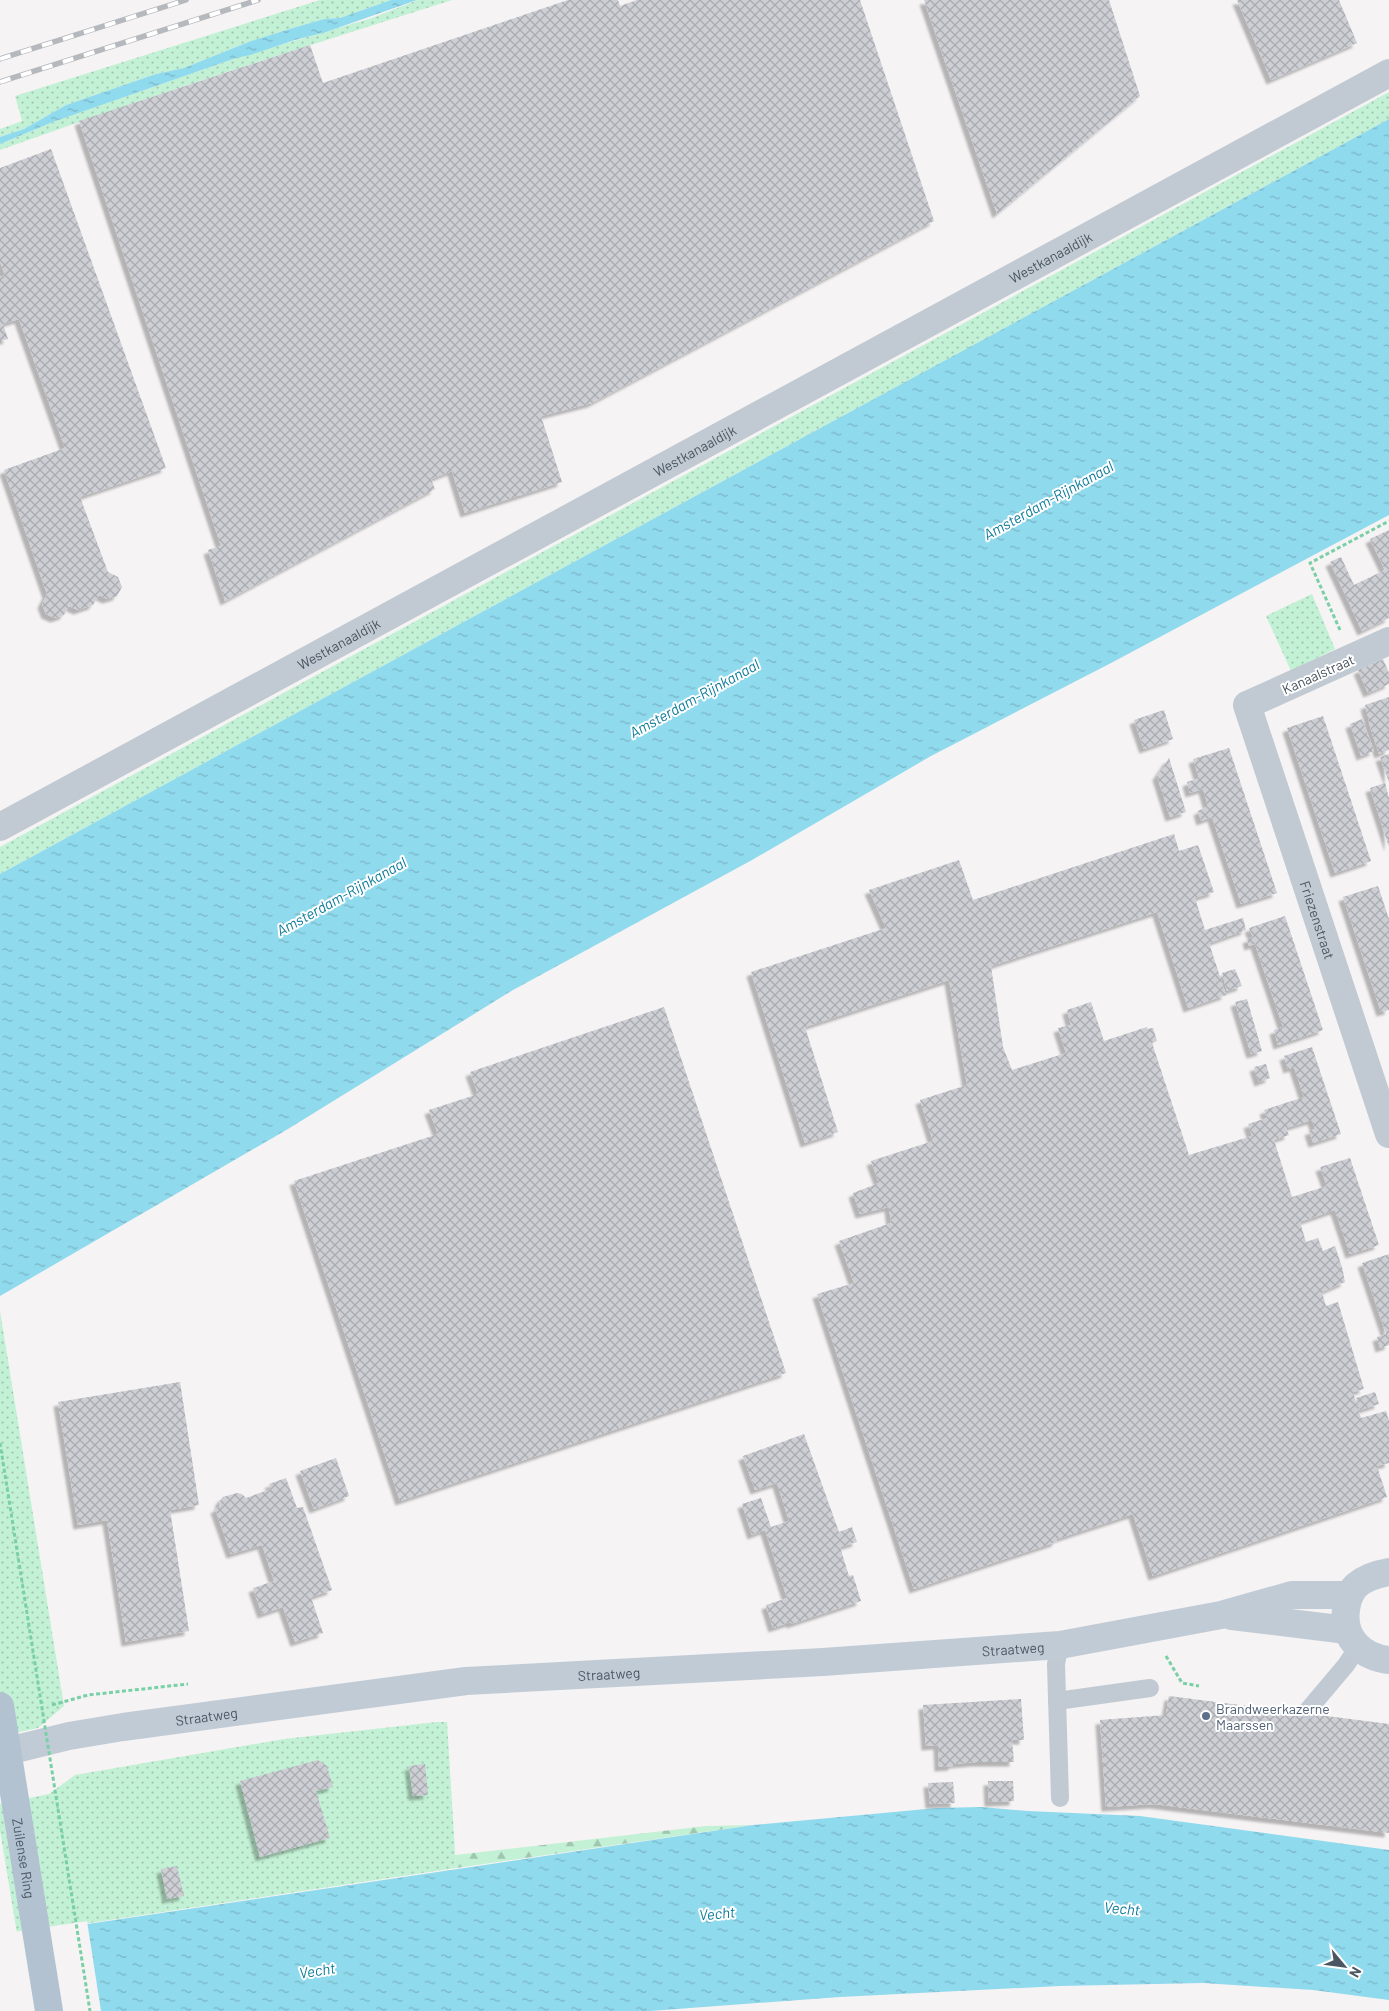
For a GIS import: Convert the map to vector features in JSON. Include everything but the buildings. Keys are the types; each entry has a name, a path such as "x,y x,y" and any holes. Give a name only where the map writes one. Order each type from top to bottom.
{"main road":[{"path":"1389,1572 1372,1575 1356,1586 1350,1595 1345,1618 1352,1638 1367,1654 1378,1659 1389,1660"},
{"name":"Straatweg","path":"0,1753 69,1736 123,1727 466,1681 823,1662 1060,1645 1221,1615 1292,1595 1350,1595"},
{"name":"Straatweg","path":"1221,1615 1352,1638"},
{"name":"Zuilense Ring","path":"0,1706 49,2011"}],"street":[{"name":"Westkanaaldijk","path":"0,827 1389,73"},
{"name":"Kanaalstraat","path":"1248,706 1389,641"},
{"name":"Friezenstraat","path":"1248,706 1389,1134"}],"lane":[{"path":"1308,1710 1346,1665 1352,1638"},
{"path":"1060,1645 1056,1664 1060,1798"},
{"path":"1057,1701 1150,1688"}],"path":[{"path":"1353,658 1310,563 1389,521"},
{"path":"0,1443 90,2011"},
{"path":"1165,1654 1182,1683 1199,1686"}],"green space":[{"path":"320,0 391,0 340,18 324,19 251,41 184,68 156,74 66,105 24,129 0,137 0,129 22,121 15,96"},
{"path":"418,0 452,0 169,91 0,150 0,144 53,122 236,58 372,18"},
{"path":"1389,92 1389,119 0,874 0,847"},
{"path":"1312,594 1335,649 1291,671 1266,616"},
{"path":"0,1311 64,1706 38,1728 0,1736"},
{"path":"447,1722 456,1868 17,1934 0,1830 0,1804 49,1794 75,1775 284,1739"},
{"path":"753,1825 456,1868 455,1855 706,1826"}],"water":[{"path":"391,0 417,0 326,32 236,58 53,122 0,144 0,137 24,129 66,105 156,74 184,68 251,41 324,19 340,18"},
{"name":"Amsterdam-Rijnkanaal","path":"1389,119 1389,515 1111,663 931,756 752,860 513,990 288,1129 0,1296 0,874"},
{"name":"Vecht","path":"981,1807 1140,1816 1389,1850 1389,2000 1313,1990 1203,1983 1060,1986 840,1997 650,2011 0,2011 0,1937 753,1825 937,1808"}],"pier":[{"path":"87,1921 101,2011 0,2011 0,1934"}],"railway":[{"path":"0,59 186,0"},
{"path":"0,82 258,0"}],"place":[{"name":"Brandweerkazerne Maarssen","path":"1206,1716"}]}
